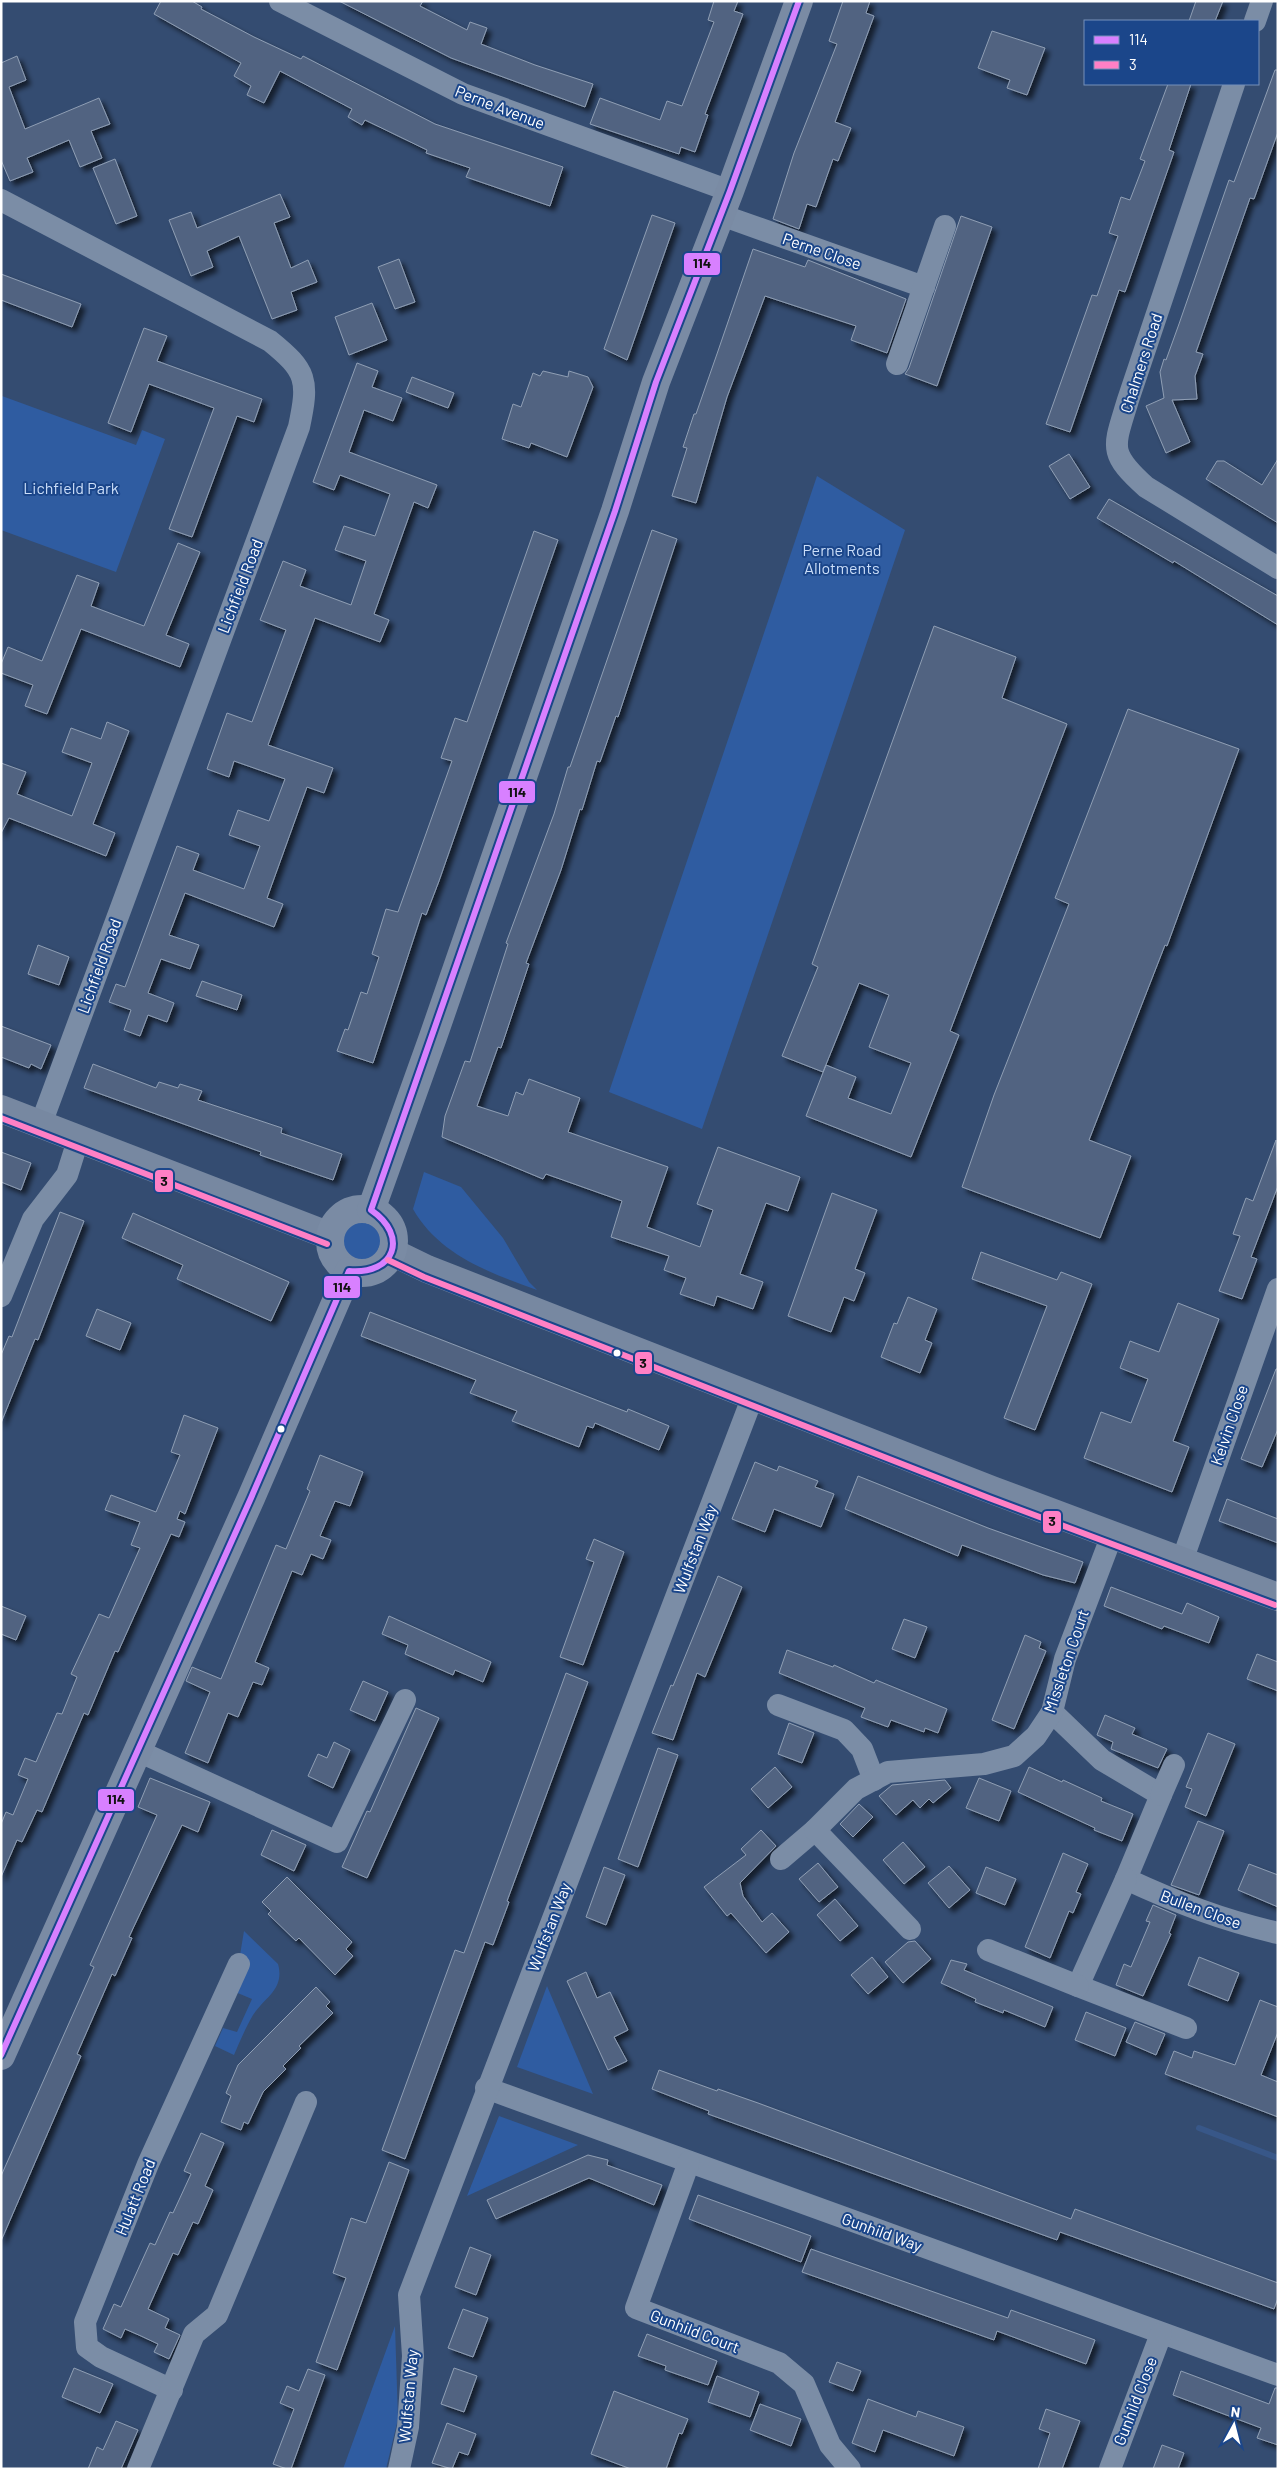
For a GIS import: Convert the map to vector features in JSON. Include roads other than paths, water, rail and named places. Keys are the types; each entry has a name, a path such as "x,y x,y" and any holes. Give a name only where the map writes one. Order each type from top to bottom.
{"main road":[{"path":"371,1210 599,558 656,382 725,203 799,1"},
{"path":"362,1208 371,1210 382,1216 389,1223 393,1232 392,1252 380,1268 360,1274 349,1271 333,1257 330,1247 330,1236 334,1225 341,1216 362,1208"},
{"path":"1,2056 138,1751 349,1271"}],"street":[{"name":"Perne Avenue","path":"280,1 463,94 725,203"},
{"path":"1255,20 1262,1"},
{"name":"Chalmers Road","path":"1234,85 1128,400 1117,437 1117,454 1128,470 1146,487 1278,568"},
{"name":"Lichfield Road","path":"1,200 270,341 292,359 303,376 305,399 299,427 41,1124"},
{"name":"Perne Close","path":"725,203 924,287"},
{"path":"897,364 945,226"},
{"path":"1,1109 79,1137 330,1236"},
{"path":"1,1296 33,1219 67,1175 79,1137"},
{"path":"392,1252 427,1269 753,1396 1182,1562 1278,1597"},
{"name":"Kelvin Close","path":"1182,1562 1278,1289"},
{"name":"Wulfstan Way","path":"399,2469 408,2427 413,2356 409,2295 486,2088 753,1396"},
{"name":"Missleton Court","path":"781,1859 815,1830 856,1789 888,1772 984,1764 1014,1756 1036,1736 1052,1712 1065,1659 1112,1535"},
{"path":"138,1751 337,1842 405,1700"},
{"path":"778,1705 844,1730 862,1750 874,1780"},
{"path":"1052,1712 1102,1760 1161,1795"},
{"path":"1078,1986 1174,1765"},
{"path":"815,1830 910,1929"},
{"name":"Bullen Close","path":"1126,1879 1179,1904 1228,1921 1278,1933"},
{"path":"988,1950 1186,2028"},
{"name":"Hulatt Road","path":"172,2390 101,2358 87,2347 85,2322 148,2164 239,1964"},
{"name":"Gunhild Way","path":"486,2088 1278,2375"},
{"path":"138,2469 194,2334 217,2315 306,2102"},
{"name":"Gunhild Court","path":"689,2162 636,2308 779,2363 804,2384 830,2445 850,2469"},
{"name":"Gunhild Close","path":"1110,2469 1161,2334"}],"waterway":[{"path":"1199,2128 1278,2158"}],"park label":[{"name":"Lichfield Park","path":"71,488"},
{"name":"Perne Road Allotments","path":"842,559"}]}
